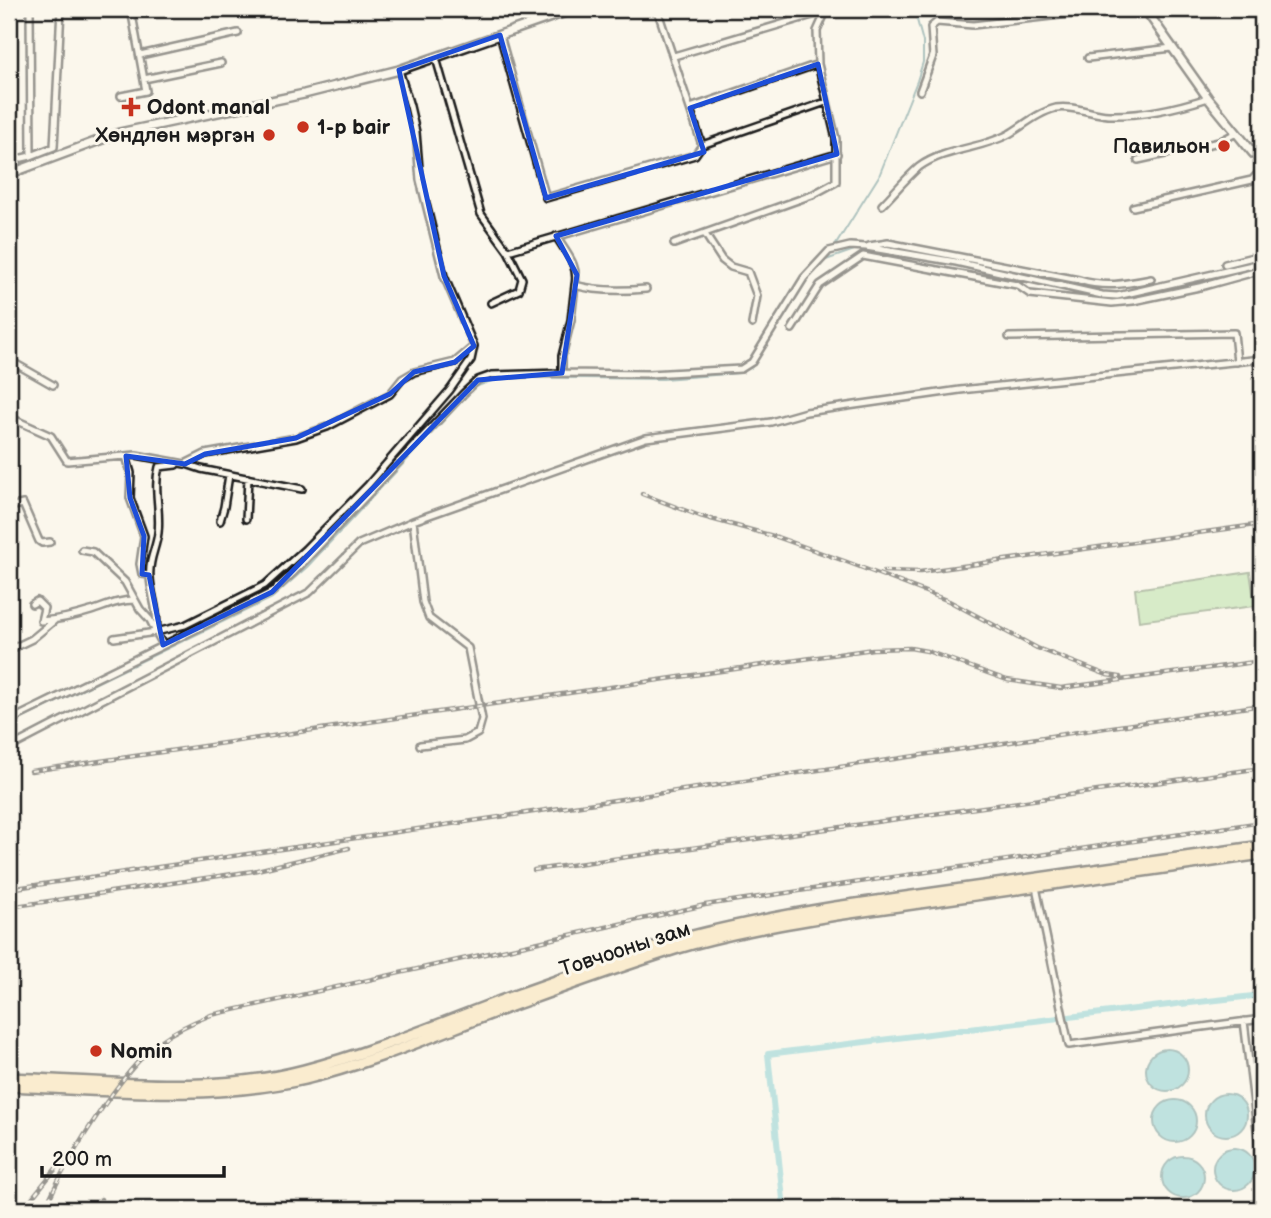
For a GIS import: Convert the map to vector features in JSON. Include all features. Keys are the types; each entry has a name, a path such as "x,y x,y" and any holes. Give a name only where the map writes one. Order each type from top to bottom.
{"highway":[{"name":"Товчооны зам","path":"9,1078 210,1084 271,1077 304,1070 377,1046 535,989 712,931 835,907 1262,846"},
{"name":"Товчооны зам","path":"9,1086 211,1092 306,1079 379,1056 644,960 714,939 792,922 1262,854"}],"main road":[{"path":"9,174 119,133 304,94 399,70 574,9"},
{"path":"1145,9 1208,99 1262,161"}],"street":[{"path":"30,9 31,156"},
{"path":"9,161 54,147 61,9"},
{"path":"121,96 146,91 131,9"},
{"path":"657,9 702,145"},
{"path":"920,91 933,56 931,27 937,22 973,25 1113,9"},
{"path":"674,56 826,10"},
{"path":"674,244 812,195 836,182 836,139 818,64 817,31 826,10"},
{"path":"140,55 238,33"},
{"path":"500,35 546,198 695,155 702,145 826,102"},
{"path":"1088,58 1172,48"},
{"path":"436,58 481,214 508,251 522,279 519,290 491,303"},
{"path":"144,79 220,63"},
{"path":"690,108 818,64"},
{"path":"114,638 185,625 265,586 306,549 368,485 450,390 471,360 474,346 444,276 420,180 416,132 399,70"},
{"path":"882,205 919,167 939,157 1009,134 1054,108 1107,115 1125,114 1184,106 1208,99"},
{"path":"1138,160 1219,142 1236,133"},
{"path":"508,251 836,154"},
{"path":"1133,207 1252,180 1262,169"},
{"path":"705,234 722,260 731,267 748,272 757,296 752,324"},
{"path":"556,236 574,263 577,275 571,320 562,356 562,373"},
{"path":"9,721 272,592 478,380 492,375 649,374 746,367 752,362 804,278 829,251 850,246 956,262 1102,295 1117,296 1261,263 1262,242"},
{"path":"866,247 888,243 1099,286 1131,285 1151,279"},
{"path":"1225,264 1261,255"},
{"path":"792,329 820,285 863,256 1017,285 1030,294 1112,303 1204,286 1262,270"},
{"path":"575,285 624,291 646,289"},
{"path":"1009,337 1234,333 1237,362"},
{"path":"156,632 157,609 149,565 158,531 156,477 159,467 185,464 205,454 296,438 327,427 390,394 402,379 414,372 455,362 474,346"},
{"path":"9,748 310,592 359,544 413,521 646,438 771,422 806,412 960,390 1262,359"},
{"path":"9,360 53,385"},
{"path":"9,417 51,436 67,461 136,455 302,489"},
{"path":"126,456 131,473 130,498 144,536 140,564 142,574 149,575"},
{"path":"219,521 229,475"},
{"path":"246,519 248,478"},
{"path":"9,508 23,504 39,541 50,542"},
{"path":"413,521 423,601 429,618 468,648 482,719 478,733 464,740 420,745"},
{"path":"9,523 12,534"},
{"path":"82,550 93,552 120,576 163,645"},
{"path":"32,604 37,601 42,603 44,608 41,621 55,621 117,601 135,600"},
{"path":"9,650 32,639 55,621"},
{"path":"1036,886 1069,1045 1262,1019"},
{"path":"1244,1021 1262,1171"}],"highlighted area":[{"path":"500,35 546,198 704,152 690,108 818,64 837,154 556,236 577,275 562,373 478,380 272,592 163,645 149,575 142,574 144,536 130,498 126,456 185,464 205,454 296,438 390,394 414,372 455,362 474,346 444,276 399,70"}],"green space":[{"path":"1250,572 1255,606 1139,621 1135,589"}],"water":[{"path":"1167,1049 1182,1055 1188,1070 1182,1085 1167,1091 1152,1085 1146,1070 1152,1055"},
{"path":"1226,1094 1241,1100 1247,1115 1241,1130 1226,1136 1211,1130 1205,1115 1211,1100"},
{"path":"1175,1100 1190,1106 1196,1121 1190,1136 1175,1142 1160,1136 1154,1121 1160,1106"},
{"path":"1234,1148 1249,1154 1255,1169 1249,1184 1234,1190 1219,1184 1213,1169 1219,1154"},
{"path":"1183,1156 1198,1162 1204,1177 1198,1192 1183,1198 1168,1192 1162,1177 1168,1162"}],"waterway":[{"path":"835,246 879,176 917,81 923,62 923,42 914,9"},
{"path":"826,260 857,249"},
{"path":"863,249 923,259"},
{"path":"810,275 830,254"},
{"path":"956,265 1009,277"},
{"path":"1141,293 1214,277"},
{"path":"1106,298 1118,298"},
{"path":"9,725 272,598 307,567 475,387 502,377 663,379 740,373 754,363"},
{"path":"1181,1004 1262,995"},
{"path":"1069,1017 1177,1004"},
{"path":"784,1209 768,1054 1059,1018"}],"railway":[{"path":"642,494 700,516 777,537 949,601 1037,648 1107,675 1120,677"},
{"path":"884,571 920,572 1262,524"},
{"path":"31,771 873,649 910,648 927,651 1007,680 1061,688 1262,661"},
{"path":"9,889 1262,705"},
{"path":"534,870 1262,768"},
{"path":"45,1209 79,1144 127,1074 159,1042 211,1015 705,905 1262,822"},
{"path":"9,907 253,871 349,848"},
{"path":"23,1209 62,1161"},
{"path":"99,1209 101,1199"}],"place":[{"name":"Odont manal","path":"131,107"},
{"name":"1-p bair","path":"303,127"},
{"name":"Хөндлөн мэргэн","path":"269,135"},
{"name":"Павильон","path":"1224,146"},
{"name":"Nomin","path":"96,1051"}]}
